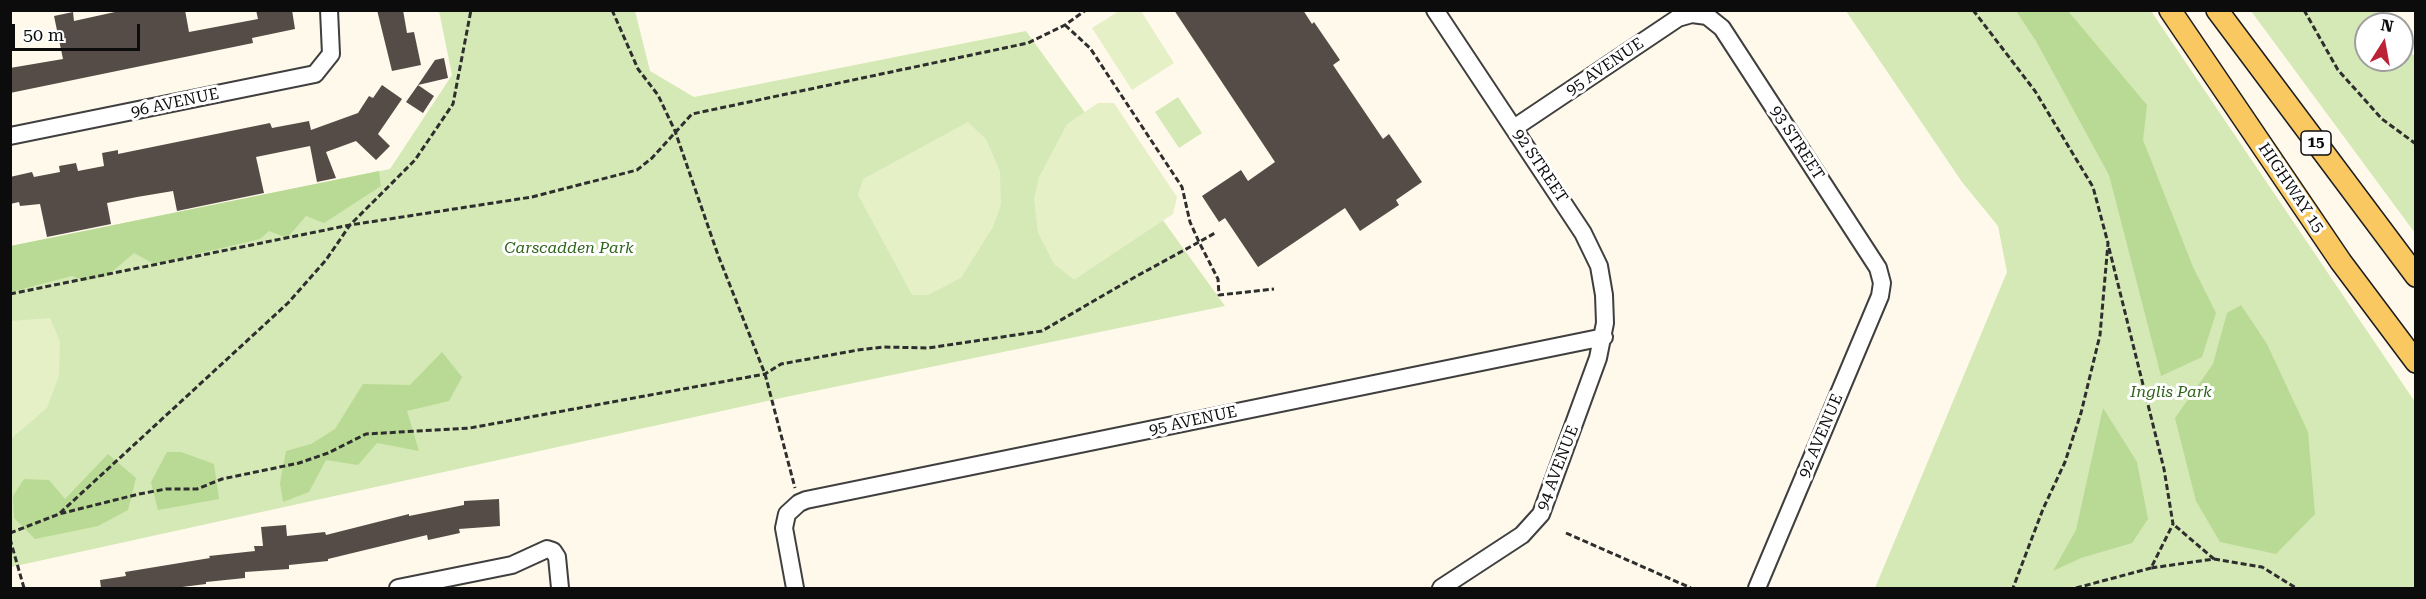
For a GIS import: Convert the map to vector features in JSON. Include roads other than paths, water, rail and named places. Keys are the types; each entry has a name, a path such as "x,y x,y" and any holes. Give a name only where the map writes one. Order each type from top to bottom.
{"main road":[{"name":"HIGHWAY 15","path":"2170,10 2341,262 2415,362"},
{"name":"15","path":"2217,10 2415,276"},
{"path":"2341,262 2415,337"}],"street":[{"name":"96 AVENUE","path":"10,136 315,74 331,54 329,10"},
{"name":"92 STREET","path":"1436,10 1573,215 1593,252 1599,266 1604,295 1604,337"},
{"name":"95 AVENUE","path":"1514,128 1678,18 1699,14"},
{"name":"93 STREET","path":"1699,14 1707,16 1722,28 1875,262 1882,283"},
{"name":"92 AVENUE","path":"1756,588 1880,296 1882,283"},
{"name":"95 AVENUE","path":"795,588 783,528 793,509 830,495 1604,337"},
{"name":"94 AVENUE","path":"1441,588 1522,535 1541,514 1583,402 1604,337"},
{"path":"398,588 512,565 544,549 553,551 557,557 560,588"}],"park label":[{"name":"Carscadden Park","path":"569,248"},
{"name":"Inglis Park","path":"2171,392"}]}
